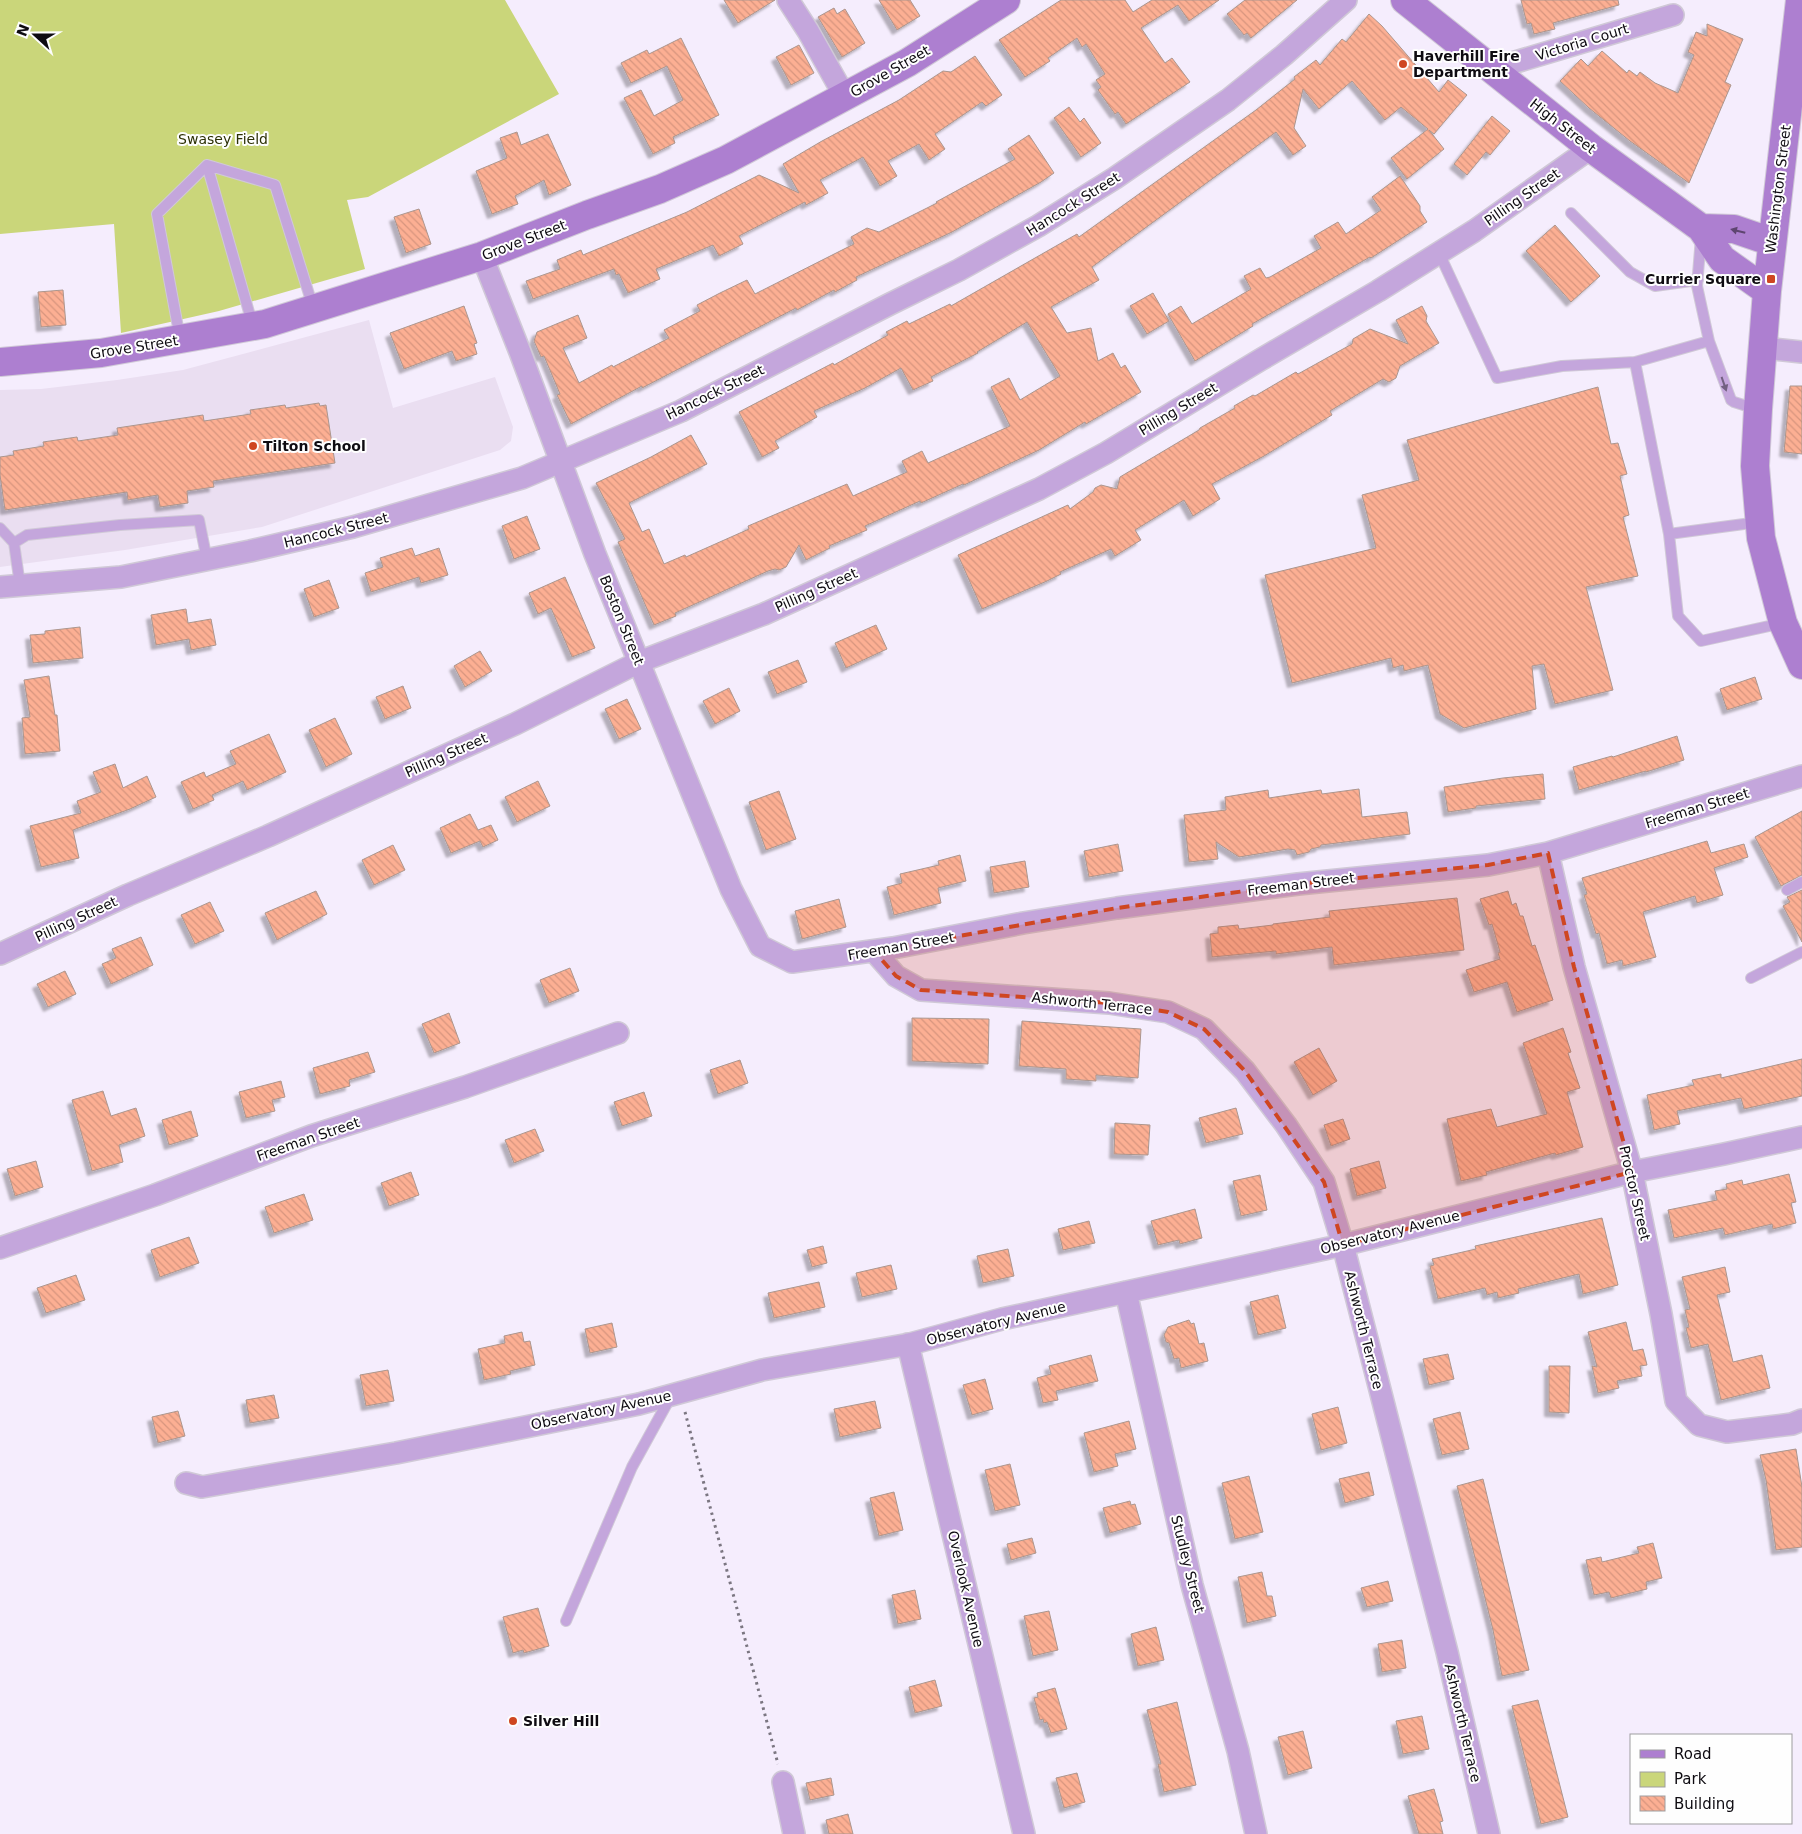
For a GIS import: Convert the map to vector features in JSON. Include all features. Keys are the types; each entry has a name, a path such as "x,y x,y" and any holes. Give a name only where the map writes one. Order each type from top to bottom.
{"street":[{"path":"788,0 845,97"},
{"name":"Grove Street","path":"0,362 101,353 253,327 482,256 660,189 726,160 907,63 1006,0"},
{"name":"Hancock Street","path":"10,586 121,577 207,560 353,527 522,478 681,411 959,270 1038,226 1115,178 1228,100 1346,0"},
{"name":"High Street","path":"1405,0 1591,148 1701,228 1722,259 1767,291"},
{"name":"Washington Street","path":"1800,0 1796,90 1772,242 1767,291 1755,468 1761,538 1784,623 1800,653"},
{"name":"Victoria Court","path":"1492,69 1673,15"},
{"name":"Pilling Street","path":"0,954 128,895 268,836 515,724 639,662 764,614 1039,488 1106,453 1252,364 1378,291 1474,231 1591,148"},
{"path":"1701,228 1734,229 1772,242"},
{"name":"Boston Street","path":"482,256 595,554 731,889 760,946 792,962"},
{"path":"1764,348 1802,352"},
{"name":"Freeman Street","path":"792,962 874,951 1023,923 1117,908 1308,883 1488,865 1548,853 1802,776"},
{"name":"Proctor Street","path":"1548,853 1574,967 1632,1172 1661,1314 1676,1401 1699,1425 1727,1432 1792,1424 1802,1420"},
{"name":"Ashworth Terrace","path":"874,951 896,976 921,990 1109,1003 1168,1012 1204,1029 1245,1071 1286,1125 1324,1182 1343,1245 1444,1642 1489,1834"},
{"name":"Freeman Street","path":"0,1248 154,1195 311,1136 465,1087 618,1033"},
{"name":"Observatory Avenue","path":"186,1483 202,1488 396,1453 639,1404 762,1370 908,1344 1002,1319 1343,1245 1632,1172 1802,1137"},
{"name":"Studley Street","path":"1126,1292 1192,1586 1238,1751 1256,1834"},
{"name":"Overlook Avenue","path":"908,1344 1024,1834"},
{"path":"783,1782 794,1834"}],"lane":[{"path":"206,165 275,185 314,309"},
{"path":"206,165 253,327"},
{"path":"180,339 157,214 206,165"},
{"path":"1571,213 1630,272 1654,286 1698,280"},
{"path":"1701,228 1697,286 1709,340 1731,400 1758,409"},
{"path":"1438,253 1497,378 1562,366 1635,362 1709,340"},
{"path":"1635,362 1668,534 1678,616 1701,641 1784,623"},
{"path":"14,543 27,535 120,524 199,520 207,560"},
{"path":"1668,534 1760,522"},
{"path":"0,528 14,543 10,586"},
{"path":"1788,890 1802,882"},
{"path":"1751,978 1802,952"},
{"path":"566,1621 632,1467 676,1394"}],"path":[{"path":"676,1394 783,1782"}],"highlighted area":[{"path":"1548,853 1574,967 1632,1172 1343,1245 1324,1182 1245,1071 1204,1029 1168,1012 1109,1003 921,990 896,976 874,951 1117,908 1298,884 1488,865"}],"shaded area":[{"name":"Tilton School","path":"369,320 393,408 495,377 513,427 511,441 500,450 262,527 125,550 0,567 0,390 41,389 183,370"}],"green space":[{"name":"Swasey Field","path":"0,0 505,0 559,94 368,197 347,200 365,269 219,311 121,333 114,224 0,234"}],"building":[{"path":"724,0 775,0 738,23"},
{"path":"879,0 910,0 920,16 897,30"},
{"path":"1061,0 1125,0 1133,12 1152,0 1219,0 1189,21 1178,5 1141,28 1165,63 1172,58 1190,82 1126,124 1118,112 1115,114 1098,90 1101,87 1096,80 1105,74 1086,44 1082,47 1077,38 1048,58 1050,61 1025,77 999,40"},
{"path":"1245,0 1297,0 1251,38 1247,33 1244,35 1227,14"},
{"path":"1521,0 1618,0 1619,5 1553,23 1555,29 1534,34 1531,23 1527,24"},
{"path":"834,8 837,14 845,9 865,43 842,57 818,17"},
{"path":"1369,14 1382,26 1439,92 1448,80 1467,95 1434,134 1429,130 1444,149 1407,179 1391,158 1428,129 1401,107 1385,120 1352,81 1319,109 1303,89 1294,128 1306,146 1293,155 1276,132 1092,267 1099,280 1051,307 1067,333 1091,328 1098,361 1113,353 1121,368 1125,365 1141,392 1086,424 1085,422 1039,450 964,485 921,503 920,501 865,526 867,530 829,546 830,548 806,560 799,545 786,567 768,571 675,613 676,616 654,625 618,542 625,539 596,483 651,457 691,435 707,464 629,503 642,532 649,529 664,564 685,555 686,557 749,529 748,526 847,484 853,496 907,472 902,461 922,451 928,463 1010,426 991,387 1009,378 1020,400 1060,376 1027,322 978,353 931,377 933,381 913,390 901,368 865,388 814,411 817,417 775,441 779,448 762,457 739,412 833,363 834,365 888,335 886,332 907,321 909,324 950,304 951,306 1077,234 1079,237 1256,110 1316,60 1320,65 1342,39 1346,42"},
{"path":"1707,24 1743,39 1725,82 1731,85 1689,183 1630,141 1589,108 1560,81 1581,59 1588,66 1602,51 1627,73 1629,70 1637,76 1640,72 1655,83 1678,93 1694,55 1688,52 1696,32 1707,36"},
{"path":"681,38 719,115 673,137 675,143 653,154 624,98 641,90 654,116 683,100 667,66 631,83 621,63 647,50 649,54"},
{"path":"799,45 814,73 791,85 776,57"},
{"path":"975,56 1002,95 986,106 982,102 935,134 945,149 929,160 919,144 888,161 897,176 880,186 863,157 820,180 828,193 806,205 805,202 739,236 743,244 719,256 713,245 656,269 660,279 628,293 619,274 616,275 614,269 533,299 526,281 560,269 557,260 581,250 583,255 687,212 759,175 799,193 783,164 899,100 943,71 951,72"},
{"path":"1069,107 1080,122 1084,118 1101,143 1081,157 1054,118"},
{"path":"1492,116 1510,131 1490,155 1486,152 1467,175 1454,164"},
{"path":"517,132 521,145 548,134 571,185 549,195 544,180 515,196 518,204 492,214 476,171 507,158 500,138"},
{"path":"1029,135 1054,173 1041,182 952,232 856,277 857,280 835,292 834,290 797,310 796,308 571,424 557,395 560,394 544,356 541,357 534,341 537,332 578,315 587,338 563,348 579,383 669,338 664,330 700,311 697,305 720,293 747,280 755,294 854,244 851,237 867,228 879,232 937,203 1015,159 1008,149"},
{"path":"1400,176 1420,206 1420,211 1427,222 1371,258 1252,324 1253,326 1195,361 1168,314 1181,306 1192,324 1251,289 1244,276 1260,268 1266,278 1270,277 1321,248 1314,236 1338,222 1346,234 1381,210 1372,197"},
{"path":"419,209 431,244 406,253 394,217"},
{"path":"1555,225 1600,276 1571,302 1526,251"},
{"path":"63,290 66,325 41,327 38,292"},
{"path":"1153,293 1169,321 1147,334 1130,306"},
{"path":"464,306 477,343 474,344 477,354 456,361 452,351 404,369 390,333"},
{"path":"1422,306 1427,316 1426,321 1439,343 1400,366 1396,378 1389,382 1383,379 1330,411 1332,415 1264,456 1212,484 1220,499 1193,516 1184,500 1135,530 1141,540 1115,556 1111,549 1060,572 1061,574 1047,581 982,609 958,555 1068,505 1070,509 1101,485 1117,489 1120,477 1235,408 1234,406 1253,395 1255,396 1296,372 1298,374 1352,344 1353,339 1370,329 1408,344 1396,320"},
{"path":"1790,386 1802,386 1802,454 1784,452"},
{"path":"1598,387 1611,444 1618,443 1627,474 1620,476 1629,515 1623,517 1638,576 1586,587 1613,690 1555,704 1544,664 1532,666 1536,709 1464,728 1440,714 1428,665 1404,671 1403,665 1393,668 1391,658 1292,683 1265,575 1376,548 1362,495 1419,480 1407,440"},
{"path":"319,403 320,406 326,405 335,463 213,481 214,487 187,491 188,503 160,507 158,495 128,500 127,492 5,510 0,475 0,457 14,455 13,451 44,446 43,442 77,437 78,441 118,435 117,428 203,415 204,421 251,414 250,410 285,405 286,408"},
{"path":"527,516 540,549 514,559 502,526"},
{"path":"412,548 415,556 439,548 448,575 421,583 419,577 371,592 365,573 383,567 380,558"},
{"path":"565,577 595,648 572,657 551,608 538,614 529,593"},
{"path":"329,580 339,608 314,617 304,589"},
{"path":"186,609 188,623 211,619 216,645 191,650 189,639 156,645 151,615"},
{"path":"876,625 887,649 846,668 835,643"},
{"path":"80,627 83,658 33,663 30,635 45,634 45,631"},
{"path":"480,651 492,671 465,687 454,666"},
{"path":"798,660 807,682 777,694 768,672"},
{"path":"49,676 55,715 57,715 60,751 25,754 22,718 30,717 24,680"},
{"path":"1755,677 1762,699 1727,710 1720,689"},
{"path":"403,686 411,708 385,719 376,697"},
{"path":"729,688 740,711 715,724 703,701"},
{"path":"627,699 641,729 619,739 605,709"},
{"path":"335,718 352,754 326,767 309,730"},
{"path":"269,734 286,772 247,790 243,781 212,795 214,800 193,809 181,782 204,772 206,777 236,764 230,751"},
{"path":"1677,736 1684,760 1579,790 1573,767 1613,757"},
{"path":"115,764 123,788 147,776 156,797 130,809 73,830 79,858 41,867 30,826 81,813 77,801 101,792 93,772"},
{"path":"1543,774 1545,799 1476,806 1476,808 1448,812 1444,787"},
{"path":"538,781 550,806 517,822 505,797"},
{"path":"1359,789 1362,817 1407,812 1410,834 1321,845 1311,849 1309,852 1297,855 1295,850 1288,849 1239,857 1216,842 1218,859 1189,862 1184,815 1226,810 1225,797 1268,790 1269,798 1321,790 1322,794"},
{"path":"779,791 796,839 766,850 749,802"},
{"path":"1802,811 1802,875 1781,886 1755,837"},
{"path":"470,814 478,830 491,825 498,840 483,847 480,841 451,853 440,828"},
{"path":"1707,841 1711,853 1744,844 1748,857 1714,868 1723,895 1697,903 1695,896 1643,912 1656,957 1623,966 1622,960 1607,964 1599,933 1596,934 1584,895 1587,894 1582,878"},
{"path":"1118,844 1123,871 1089,877 1084,851"},
{"path":"393,845 405,870 374,885 362,860"},
{"path":"960,855 966,881 938,888 941,903 894,915 887,887 902,883 900,874 939,865 938,861"},
{"path":"1025,861 1029,887 994,893 990,867"},
{"path":"1802,890 1802,942 1783,906 1790,902 1787,897"},
{"path":"316,891 327,914 277,940 265,913"},
{"path":"1508,891 1512,905 1516,903 1520,916 1523,916 1532,946 1535,945 1553,1000 1517,1012 1507,982 1474,992 1466,970 1500,959 1498,953 1500,952 1492,924 1489,925 1480,899"},
{"path":"1457,898 1464,950 1334,965 1332,947 1276,954 1276,951 1212,957 1210,934 1218,933 1218,927 1238,925 1239,929 1273,925 1330,917 1329,911"},
{"path":"839,899 846,927 802,939 795,911"},
{"path":"210,902 224,931 195,944 181,915"},
{"path":"141,937 153,965 111,984 102,964 116,958 112,949"},
{"path":"570,968 579,991 549,1003 540,980"},
{"path":"65,971 76,994 48,1007 37,984"},
{"path":"449,1013 460,1043 434,1053 422,1024"},
{"path":"912,1018 989,1019 988,1064 912,1061"},
{"path":"1022,1021 1141,1029 1138,1078 1096,1075 1096,1081 1066,1079 1066,1069 1019,1066"},
{"path":"1563,1028 1571,1052 1568,1053 1580,1088 1567,1092 1583,1147 1486,1172 1487,1175 1461,1181 1447,1119 1491,1109 1497,1127 1547,1114 1523,1043"},
{"path":"1319,1048 1337,1081 1313,1095 1294,1062"},
{"path":"368,1052 375,1072 349,1080 350,1086 320,1094 313,1068"},
{"path":"1802,1059 1802,1096 1744,1109 1741,1098 1677,1111 1680,1124 1654,1130 1647,1095 1694,1085 1692,1080 1721,1074 1721,1078"},
{"path":"740,1060 748,1083 718,1094 710,1070"},
{"path":"281,1081 285,1097 272,1100 275,1111 246,1118 239,1092"},
{"path":"103,1091 111,1116 136,1108 145,1136 119,1145 123,1162 92,1171 72,1100"},
{"path":"644,1092 652,1116 622,1126 614,1102"},
{"path":"1236,1108 1243,1134 1206,1143 1199,1118"},
{"path":"191,1111 198,1136 169,1145 162,1120"},
{"path":"1343,1119 1350,1139 1331,1146 1324,1125"},
{"path":"1115,1123 1150,1125 1148,1155 1114,1154"},
{"path":"535,1129 544,1151 514,1163 505,1140"},
{"path":"36,1161 43,1187 15,1196 7,1169"},
{"path":"1379,1161 1386,1188 1357,1196 1350,1169"},
{"path":"411,1172 419,1195 389,1206 381,1183"},
{"path":"1789,1174 1796,1202 1791,1203 1796,1223 1773,1229 1772,1224 1725,1235 1723,1228 1674,1238 1668,1210 1717,1200 1715,1191 1727,1189 1726,1184 1742,1180 1743,1185"},
{"path":"1260,1175 1267,1210 1241,1216 1233,1181"},
{"path":"304,1194 313,1220 274,1233 265,1207"},
{"path":"1195,1209 1202,1238 1180,1244 1179,1240 1158,1245 1151,1221"},
{"path":"1602,1218 1618,1285 1583,1294 1579,1274 1518,1289 1519,1293 1498,1298 1497,1292 1487,1295 1485,1288 1438,1299 1430,1266 1434,1265 1432,1259 1476,1249 1475,1246"},
{"path":"1089,1221 1095,1243 1063,1250 1058,1229"},
{"path":"189,1237 199,1263 160,1277 151,1250"},
{"path":"823,1246 827,1263 812,1267 807,1250"},
{"path":"1008,1249 1014,1276 983,1283 977,1256"},
{"path":"891,1265 897,1289 862,1297 856,1273"},
{"path":"1725,1267 1730,1292 1717,1295 1733,1362 1762,1355 1770,1388 1721,1400 1708,1344 1691,1348 1686,1328 1689,1327 1685,1310 1690,1309 1682,1277"},
{"path":"76,1275 85,1300 46,1313 37,1288"},
{"path":"819,1282 825,1307 774,1318 768,1293"},
{"path":"1278,1295 1286,1328 1258,1335 1250,1302"},
{"path":"1189,1320 1191,1324 1194,1323 1199,1344 1204,1343 1208,1361 1181,1368 1179,1358 1174,1359 1169,1343 1166,1342 1164,1335 1168,1327"},
{"path":"1626,1322 1633,1351 1643,1349 1647,1365 1640,1366 1642,1376 1617,1381 1619,1388 1598,1393 1592,1366 1597,1367 1588,1332"},
{"path":"612,1323 617,1347 590,1353 585,1329"},
{"path":"522,1332 524,1342 530,1341 535,1365 510,1371 511,1374 484,1380 478,1349 505,1343 504,1336"},
{"path":"1448,1354 1454,1379 1429,1385 1423,1359"},
{"path":"1091,1355 1098,1381 1056,1391 1058,1400 1043,1403 1037,1378 1051,1374 1049,1366"},
{"path":"1549,1366 1570,1366 1569,1413 1549,1412"},
{"path":"388,1370 394,1401 366,1406 360,1375"},
{"path":"985,1379 993,1409 972,1415 963,1385"},
{"path":"274,1395 279,1418 250,1423 246,1400"},
{"path":"875,1401 881,1428 840,1437 834,1409"},
{"path":"1338,1407 1347,1443 1321,1450 1312,1414"},
{"path":"178,1411 185,1436 158,1443 152,1417"},
{"path":"1460,1412 1469,1449 1442,1455 1433,1419"},
{"path":"1129,1421 1136,1449 1115,1454 1118,1466 1094,1472 1084,1433"},
{"path":"1796,1449 1802,1487 1802,1547 1776,1550 1766,1480 1760,1455"},
{"path":"1010,1464 1020,1505 995,1511 985,1470"},
{"path":"1369,1472 1374,1495 1345,1503 1339,1479"},
{"path":"1249,1476 1263,1532 1235,1539 1222,1483"},
{"path":"1483,1479 1529,1670 1502,1676 1493,1630 1457,1486"},
{"path":"894,1492 903,1530 879,1536 870,1498"},
{"path":"1130,1501 1131,1505 1135,1504 1141,1524 1110,1533 1103,1508"},
{"path":"1032,1538 1036,1553 1011,1560 1007,1544"},
{"path":"1653,1543 1662,1578 1646,1582 1647,1589 1611,1598 1609,1592 1594,1595 1586,1560 1601,1557 1602,1562 1639,1553 1637,1547"},
{"path":"1262,1572 1267,1596 1272,1596 1276,1616 1247,1623 1238,1577"},
{"path":"1388,1581 1393,1601 1367,1607 1361,1588"},
{"path":"915,1590 921,1619 898,1624 892,1595"},
{"path":"538,1608 549,1646 524,1653 523,1650 513,1653 503,1617"},
{"path":"1049,1611 1058,1650 1033,1656 1024,1616"},
{"path":"1156,1627 1164,1660 1138,1666 1131,1634"},
{"path":"1402,1640 1406,1668 1382,1672 1378,1644"},
{"path":"935,1680 942,1706 915,1713 909,1687"},
{"path":"1055,1688 1067,1729 1051,1733 1047,1722 1044,1723 1043,1719 1040,1720 1034,1698 1038,1697 1037,1693"},
{"path":"1538,1700 1568,1817 1541,1824 1512,1706"},
{"path":"1177,1702 1196,1785 1164,1792 1158,1764 1161,1764 1147,1710"},
{"path":"1422,1716 1429,1749 1403,1754 1396,1721"},
{"path":"1303,1731 1312,1768 1288,1775 1278,1737"},
{"path":"1077,1773 1085,1802 1064,1808 1056,1778"},
{"path":"831,1778 834,1795 810,1800 806,1783"},
{"path":"1434,1789 1443,1821 1440,1822 1443,1834 1419,1834 1408,1796"},
{"path":"848,1814 853,1834 829,1834 826,1820"}],"place":[{"name":"Haverhill Fire Department","path":"1403,64"},
{"name":"Currier Square","path":"1771,279"},
{"name":"Tilton School","path":"253,446"},
{"name":"Silver Hill","path":"513,1721"}]}
